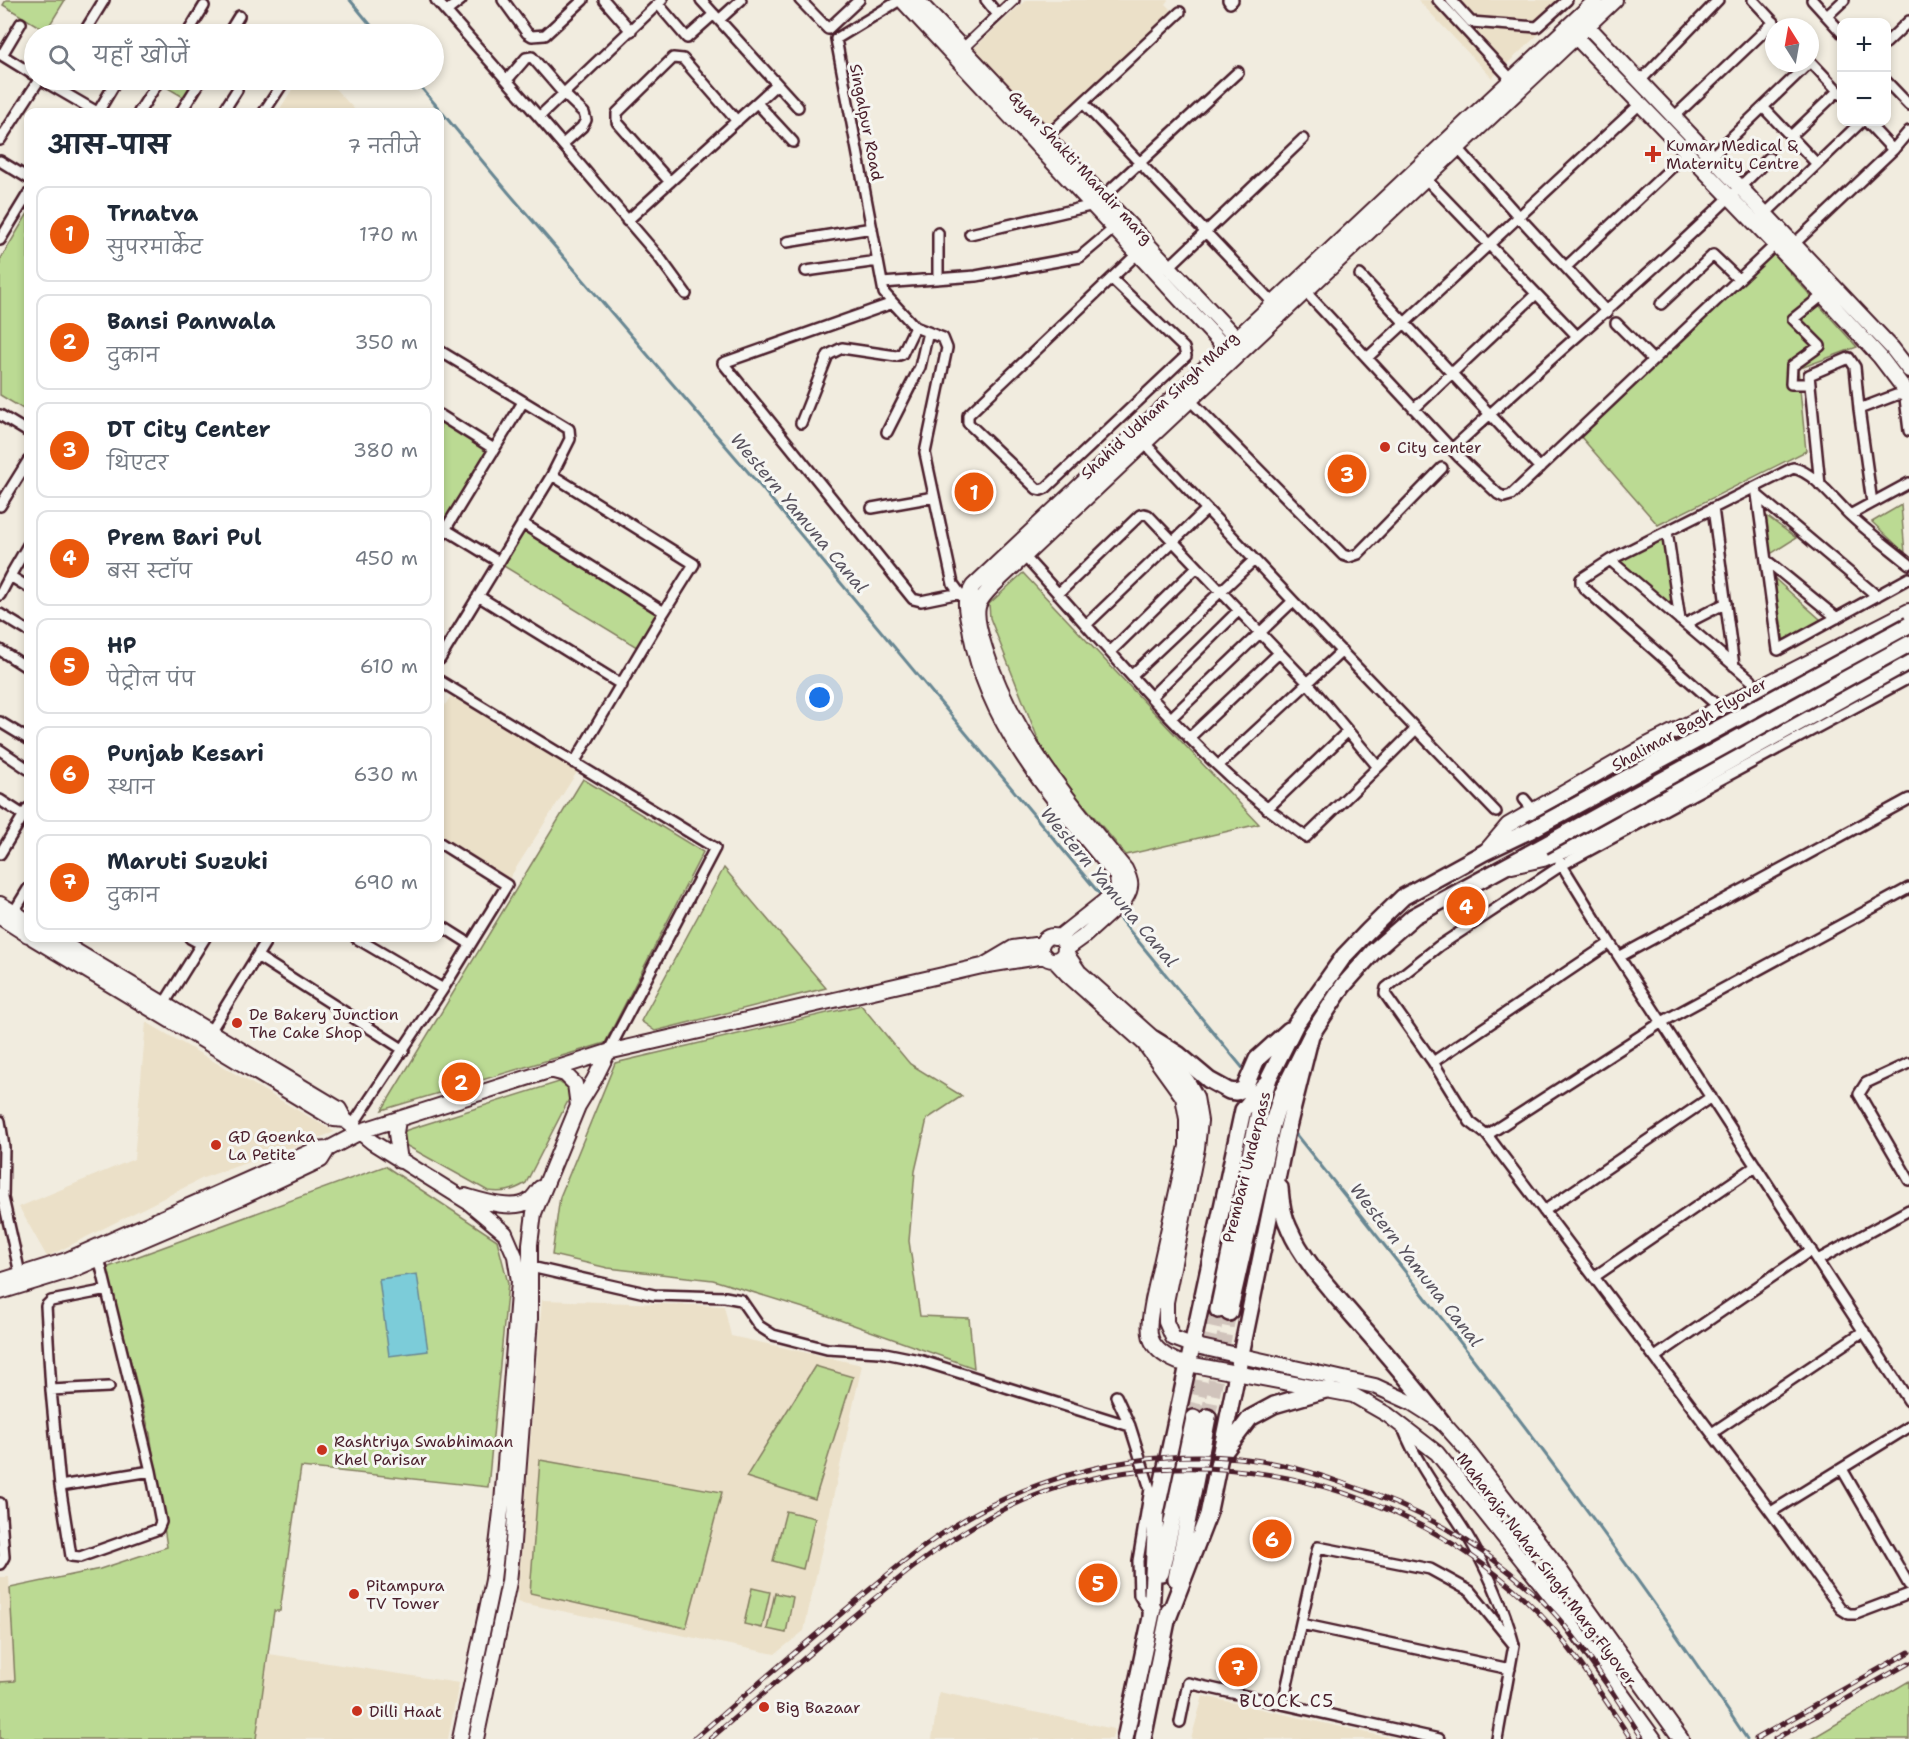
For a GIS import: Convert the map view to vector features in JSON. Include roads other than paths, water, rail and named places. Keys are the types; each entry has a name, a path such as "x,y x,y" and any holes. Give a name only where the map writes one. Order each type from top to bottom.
{"main road":[{"name":"Shalimar Bagh Flyover","path":"1296,1024 1344,956 1403,897 1909,625"},
{"path":"1167,1621 1208,1515 1279,1173 1286,1135 1289,1096 1311,1035 1343,986 1374,951 1414,916 1502,868 1553,855 1909,644"},
{"path":"1151,1617 1156,1514 1243,1110 1252,1098 1257,1059 1296,1024"},
{"name":"Prembari Underpass","path":"1289,1096 1272,1125 1224,1311 1252,1098 1269,1078 1296,1024"},
{"path":"1154,1039 1178,1054 1209,1080 1229,1091 1252,1098"},
{"path":"1279,1173 1283,1212 1298,1245 1322,1279 1442,1422"},
{"path":"1220,1457 1250,1418 1274,1405 1329,1389"},
{"path":"1125,1739 1151,1617 1201,1417 1167,1621 1143,1739"}],"street":[{"path":"89,24 104,0"},
{"path":"436,0 627,220 686,294"},
{"path":"447,11 461,0"},
{"path":"503,0 527,33 537,37 544,35 583,0"},
{"path":"604,0 631,31"},
{"path":"701,0 798,107"},
{"path":"539,117 660,2 687,38 741,0"},
{"path":"800,0 828,28 860,0"},
{"name":"Gyan Shakti Mandir marg","path":"901,0 959,52 1046,137 1098,201"},
{"name":"Singalpur Road","path":"901,0 837,39 884,293 915,327"},
{"name":"Gyan Shakti Mandir marg","path":"917,0 959,52 1119,224 1169,267 1240,343"},
{"path":"986,0 998,15"},
{"path":"959,52 1014,0"},
{"path":"1228,0 1230,3 1233,0"},
{"path":"1438,0 1511,79"},
{"path":"1451,0 1471,22 1537,27 1567,0"},
{"name":"Shahid Udham Singh Marg","path":"1583,21 1596,0"},
{"name":"Shahid Udham Singh Marg","path":"1240,343 1273,303 1300,286 1425,178 1571,32 1583,21 1615,0"},
{"path":"1640,81 1718,0"},
{"path":"1753,0 1770,18"},
{"path":"1812,0 1837,27"},
{"path":"1827,16 1844,0"},
{"path":"193,24 204,6"},
{"path":"1046,137 1180,12"},
{"path":"234,24 239,16"},
{"path":"1583,21 1892,348 1909,370"},
{"path":"1891,39 1909,21"},
{"path":"21,22 1,55 24,69"},
{"path":"1571,32 1823,295 1880,357 1909,395"},
{"name":"Shahid Udham Singh Marg","path":"1229,353 1189,399 1140,438 973,586 967,601 980,602 1140,438 1229,353 1300,286 1511,79 1571,32"},
{"path":"1674,117 1765,35"},
{"path":"507,80 526,58 532,57 584,113 586,120 582,127 562,144"},
{"path":"670,182 617,122 616,117 617,113 673,58 682,59 737,121"},
{"path":"1819,71 1837,90"},
{"path":"970,234 1098,201 1238,72"},
{"path":"1711,157 1800,72"},
{"path":"627,220 777,84"},
{"path":"1891,85 1909,105"},
{"path":"0,140 34,90"},
{"path":"62,90 82,108"},
{"path":"100,108 111,90"},
{"path":"142,108 153,90"},
{"path":"184,108 195,90"},
{"path":"226,108 237,90"},
{"path":"267,108 278,90"},
{"path":"1791,136 1837,96"},
{"path":"757,103 793,142"},
{"path":"1083,103 1273,303"},
{"path":"1367,358 1640,104"},
{"path":"1763,107 1817,164"},
{"path":"1765,214 1858,126"},
{"path":"1871,126 1893,150"},
{"path":"1794,244 1893,150 1909,131"},
{"path":"1169,267 1303,139"},
{"path":"1457,147 1607,312"},
{"path":"1566,267 1687,153"},
{"path":"1452,449 1576,336 1607,312 1730,198 1769,158"},
{"path":"0,161 24,176"},
{"path":"1425,178 1576,336"},
{"path":"1,235 24,200"},
{"path":"882,283 976,276 1080,256 1119,224"},
{"name":"Gyan Shakti Mandir marg","path":"1119,224 1138,253 1229,353"},
{"path":"787,242 872,228"},
{"path":"938,233 938,279"},
{"path":"1300,286 1452,449 1503,497 1511,495 1775,245"},
{"path":"1112,279 1184,348 1186,357 1046,488 1037,489 968,423 968,415 1138,253"},
{"path":"1661,304 1713,255 1738,279"},
{"path":"806,271 878,261"},
{"path":"1359,274 1540,468"},
{"path":"1414,409 1535,295"},
{"path":"1809,384 1791,384 1792,366 1820,346 1793,319 1823,295"},
{"path":"893,303 723,363 913,599 967,601"},
{"path":"1616,323 1653,360"},
{"path":"801,423 828,355 842,348 896,356 902,354 915,327 943,338 948,348 925,453 953,584 967,601 1006,703 1066,798 1125,869 1132,886 1121,895 1094,908 1059,937 1054,950"},
{"path":"887,432 920,367 928,333"},
{"path":"444,353 568,429 570,433 570,439 552,475 444,652"},
{"path":"1820,485 1809,375 1849,358 1855,368 1872,503"},
{"path":"1859,409 1896,395 1902,395 1905,398 1909,430"},
{"path":"1189,399 1343,555 1349,557 1358,554 1442,468"},
{"path":"444,526 523,402"},
{"path":"0,416 24,430"},
{"path":"444,418 494,449"},
{"path":"1140,438 1415,730 1496,812"},
{"path":"0,506 24,467"},
{"path":"1712,701 1584,588 1581,579 1610,560 1713,508 1756,491 1793,468 1799,469 1820,485 1850,515 1909,564"},
{"path":"552,475 694,564 574,763"},
{"path":"1850,515 1909,483"},
{"path":"1756,491 1778,650 1909,578"},
{"path":"1756,491 1877,596"},
{"path":"872,507 934,497"},
{"path":"1713,508 1734,666"},
{"path":"1087,624 1207,509"},
{"path":"1058,594 1140,515 1148,515 1172,543 1307,682 1378,767"},
{"path":"522,523 664,612"},
{"path":"1667,531 1682,622"},
{"path":"444,533 499,562"},
{"path":"0,595 24,552"},
{"path":"1024,556 1110,652 1218,766 1267,809 1306,837 1415,730"},
{"path":"1132,675 1254,560"},
{"path":"1610,560 1751,680"},
{"path":"1766,560 1837,618"},
{"path":"1110,652 1197,567"},
{"path":"10,576 24,585"},
{"path":"478,596 622,685"},
{"path":"1171,718 1293,601"},
{"path":"1682,622 1726,603"},
{"path":"1152,696 1238,611"},
{"path":"1485,852 1508,825 1645,746 1909,611"},
{"path":"0,614 24,629"},
{"path":"0,650 24,665"},
{"path":"1218,766 1341,651"},
{"path":"1190,738 1279,653"},
{"path":"1553,855 1585,842 1909,662"},
{"path":"1909,678 1553,855 1386,988 1385,994 1433,1062 1470,1122 1487,1135 1772,1512 1841,1609 1849,1614 1856,1614 1909,1594"},
{"path":"444,688 715,848 594,1080 578,1106 534,1213 530,1244 530,1319 516,1395 493,1580 460,1739"},
{"path":"0,722 24,737"},
{"path":"1267,809 1347,732"},
{"path":"0,750 24,766"},
{"path":"1524,799 1533,810"},
{"path":"1620,957 1909,799"},
{"path":"0,800 24,812"},
{"path":"2,847 24,818"},
{"path":"82,1259 99,1258 240,1198 321,1160 328,1149 353,1126 443,989 507,885 444,846"},
{"path":"1553,855 1909,1401"},
{"path":"1487,1135 1662,1022 1909,888"},
{"path":"7,917 24,895"},
{"path":"353,1126 398,1120 608,1052 1054,950 1101,922 1121,895"},
{"path":"0,904 7,917 24,932"},
{"path":"7,917 24,920"},
{"path":"444,928 470,945"},
{"path":"58,942 334,1119 353,1126 400,1161 468,1202 505,1233 516,1256 519,1281 516,1395 517,1505 510,1572 476,1739"},
{"path":"161,1008 202,942"},
{"path":"207,1037 266,942"},
{"path":"363,942 443,989"},
{"path":"1433,1062 1610,943"},
{"path":"1054,950 1154,1039 1187,1081 1196,1097 1200,1121 1166,1302 1166,1322 1173,1338 1192,1345"},
{"name":"Maharaja Nahar Singh Marg Flyover","path":"1054,950 1067,974 1144,1043 1183,1097 1188,1119 1187,1146 1149,1323 1153,1345 1162,1355 1188,1364 1353,1395 1388,1415 1437,1454 1551,1596 1654,1739"},
{"path":"257,956 404,1050"},
{"path":"1908,1066 1866,1083 1859,1094 1909,1180"},
{"path":"550,1070 565,1074 575,1084 578,1106"},
{"path":"1544,1211 1711,1097"},
{"path":"0,1120 4,1147 3,1198 21,1281"},
{"path":"398,1120 396,1132 400,1161"},
{"path":"0,1292 21,1281 82,1259 315,1150 328,1149"},
{"path":"1594,1277 1756,1166"},
{"path":"452,1192 494,1204 511,1205 529,1201 551,1175"},
{"path":"1818,1260 1909,1210"},
{"path":"1655,1358 1811,1250"},
{"path":"99,1258 107,1290 151,1471 161,1522 158,1529 80,1557 71,1556 60,1486 46,1306 51,1302 107,1290"},
{"path":"531,1267 654,1295 725,1297 741,1300 759,1326 773,1335 827,1349 880,1352 919,1360 1131,1426"},
{"path":"0,1281 21,1281"},
{"path":"1712,1433 1864,1331"},
{"name":"Maharaja Nahar Singh Marg Flyover","path":"1192,1345 1375,1386 1412,1403 1442,1422 1467,1450 1552,1560 1681,1739"},
{"path":"51,1390 109,1387"},
{"path":"1116,1396 1131,1426 1150,1489 1138,1561 1139,1595 1151,1617"},
{"path":"1772,1512 1909,1427"},
{"path":"1403,1428 1411,1448 1468,1538 1506,1616 1514,1646 1497,1739"},
{"path":"1842,1469 1909,1585"},
{"path":"60,1486 151,1471"},
{"path":"0,1503 4,1557 0,1564"},
{"path":"1283,1703 1318,1547 1430,1569 1470,1591 1514,1646"},
{"path":"1301,1624 1510,1669"},
{"path":"475,1669 490,1672"},
{"path":"1180,1722 1188,1683 1439,1739"}],"water":[{"path":"417,1274 428,1351 389,1356 379,1279"}],"waterway":[{"name":"Western Yamuna Canal","path":"350,0 370,24"},
{"name":"Western Yamuna Canal","path":"423,90 438,108"},
{"name":"Western Yamuna Canal","path":"444,115 761,487 1103,898"},
{"name":"Western Yamuna Canal","path":"1115,913 1246,1072"},
{"name":"Western Yamuna Canal","path":"1293,1131 1470,1354 1584,1506 1694,1660 1747,1739"}],"tunnel":[{"path":"1194,1418 1218,1310"},
{"path":"1208,1417 1229,1313"}],"railway":[{"path":"694,1739 894,1569 948,1529 967,1518 1021,1492 1092,1469 1167,1457 1204,1456 1241,1458 1278,1464 1320,1475 1397,1504 1467,1541 1511,1573 1549,1608 1579,1643 1643,1739"},
{"path":"710,1739 900,1578 934,1552 989,1517 1056,1488 1126,1472 1198,1468 1270,1475 1341,1492 1408,1519 1471,1556 1542,1616 1583,1667 1631,1739"},
{"path":"1756,1739 1909,1652"},
{"path":"1775,1739 1909,1663"}],"place":[{"name":"Kumar Medical & Maternity Centre","path":"1653,154"},
{"name":"City center","path":"1385,447"},
{"name":"DT City Center","path":"1347,474"},
{"name":"Trnatva","path":"974,492"},
{"name":"Prem Bari Pul","path":"1466,906"},
{"name":"De Bakery Junction The Cake Shop","path":"237,1023"},
{"name":"Bansi Panwala","path":"461,1082"},
{"name":"GD Goenka La Petite","path":"216,1145"},
{"name":"Rashtriya Swabhimaan Khel Parisar","path":"322,1450"},
{"name":"Punjab Kesari","path":"1272,1539"},
{"name":"HP","path":"1098,1583"},
{"name":"Pitampura TV Tower","path":"354,1594"},
{"name":"Maruti Suzuki","path":"1238,1667"},
{"name":"Big Bazaar","path":"764,1707"},
{"name":"Dilli Haat","path":"357,1711"}],"district":[{"name":"BLOCK C5","path":"1287,1701"}]}
